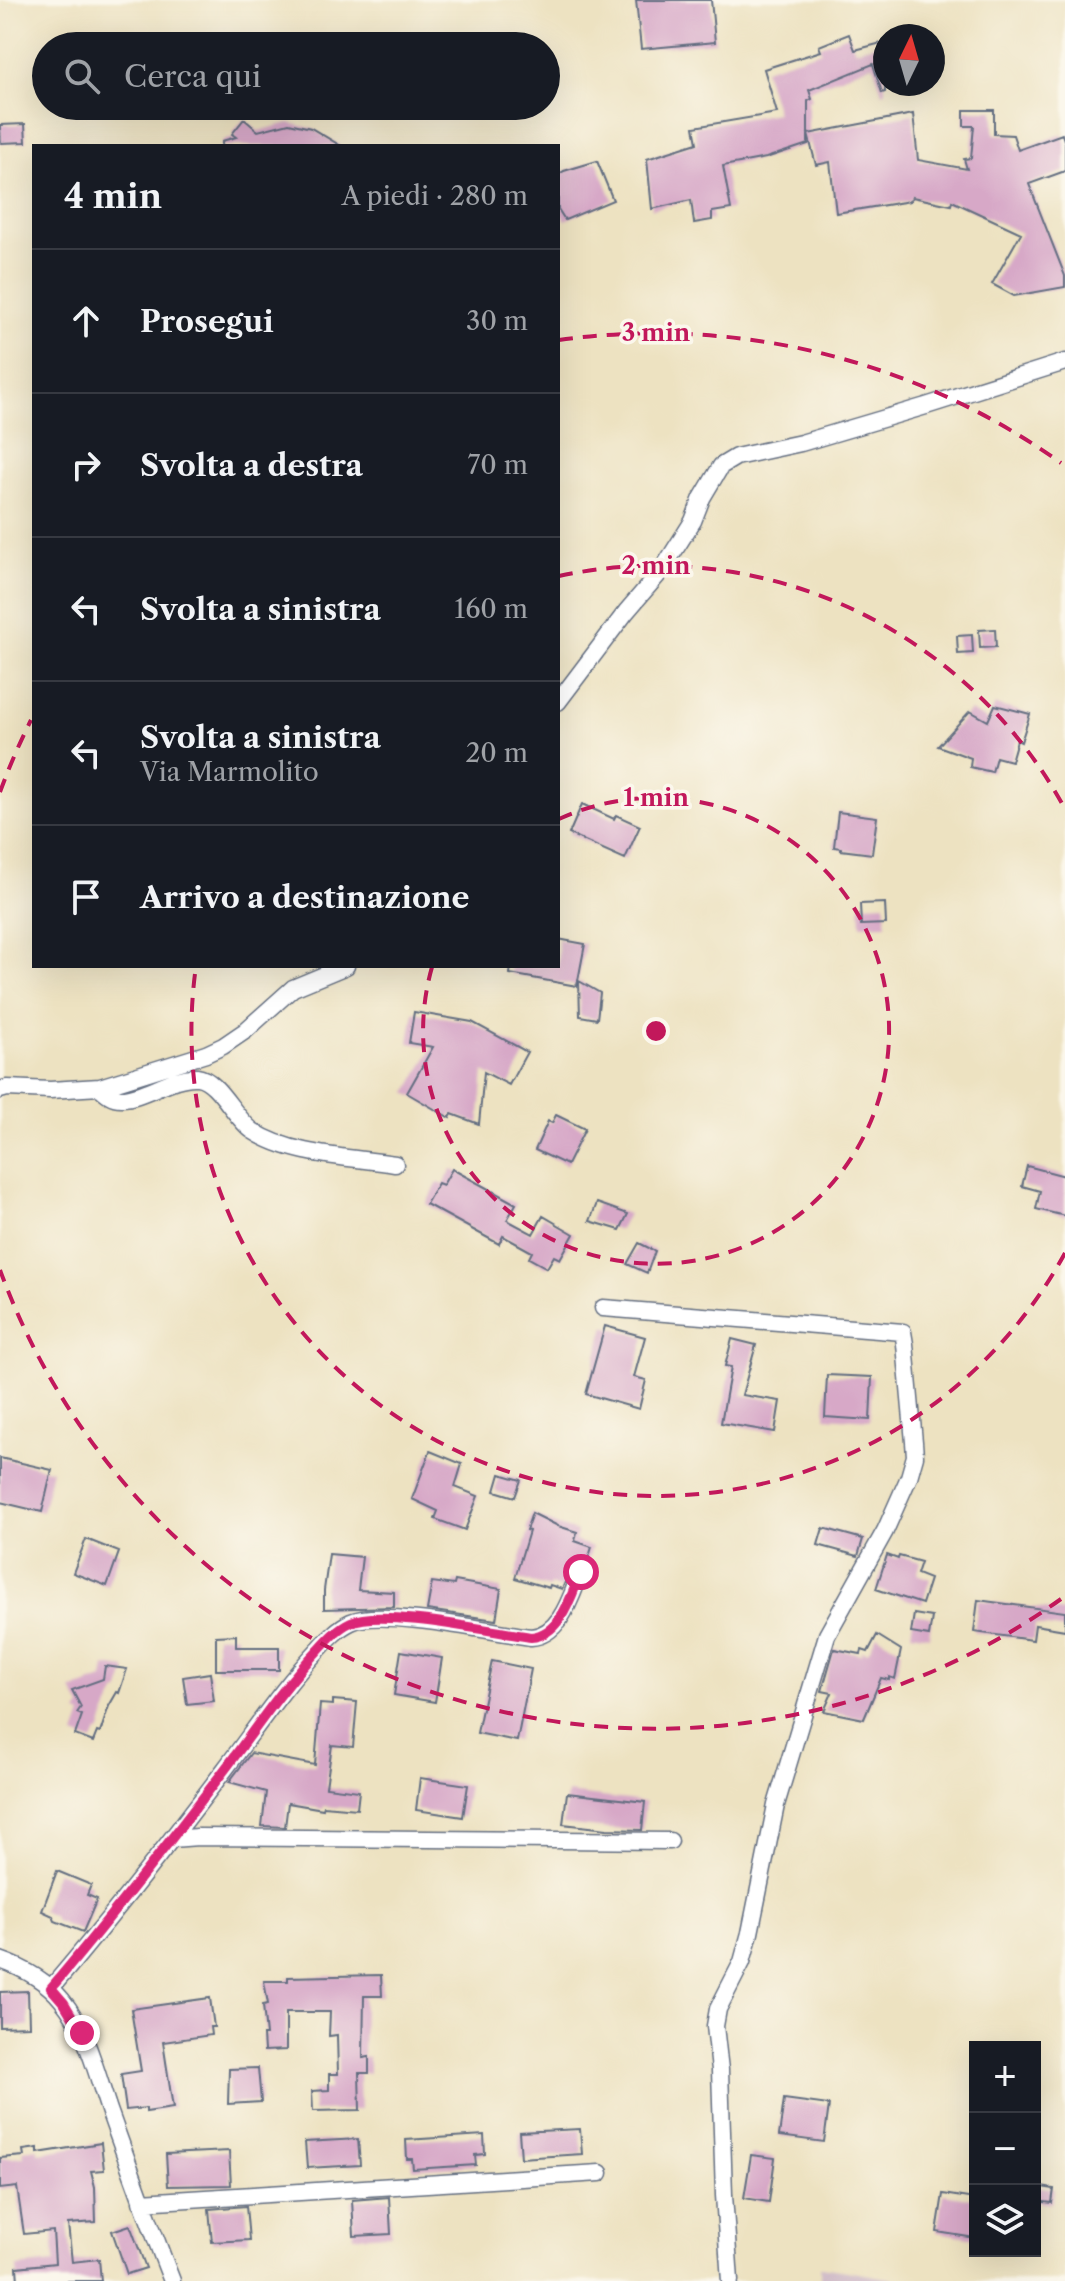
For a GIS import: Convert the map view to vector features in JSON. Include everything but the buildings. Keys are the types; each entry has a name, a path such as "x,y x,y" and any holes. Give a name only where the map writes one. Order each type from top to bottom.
{"street":[{"path":"560,699 662,570 693,521 721,466 736,457 801,443 1065,362"},
{"path":"0,1090 100,1087 206,1054 245,1031 293,988 341,968"},
{"path":"100,1087 109,1095 122,1099 185,1078 198,1077 211,1081 234,1113 251,1129 273,1142 305,1151 395,1164"},
{"path":"603,1308 903,1332 905,1344 915,1456 885,1531 827,1635 776,1805 742,1962 718,2009 715,2026 720,2070 730,2281"},
{"path":"51,1988 117,1910 288,1683 336,1631 362,1619 404,1619 542,1636 553,1629 581,1572"},
{"path":"172,1839 670,1841"},
{"path":"0,1960 20,1967 51,1988 82,2033 172,2281"},
{"path":"141,2202 600,2173"}],"shaded area":[{"path":"821,2267 907,2281 820,2281"}],"route":[{"path":"82,2033 51,1988 117,1910 288,1683 336,1631 362,1619 404,1619 542,1636 553,1629 581,1572"}]}
